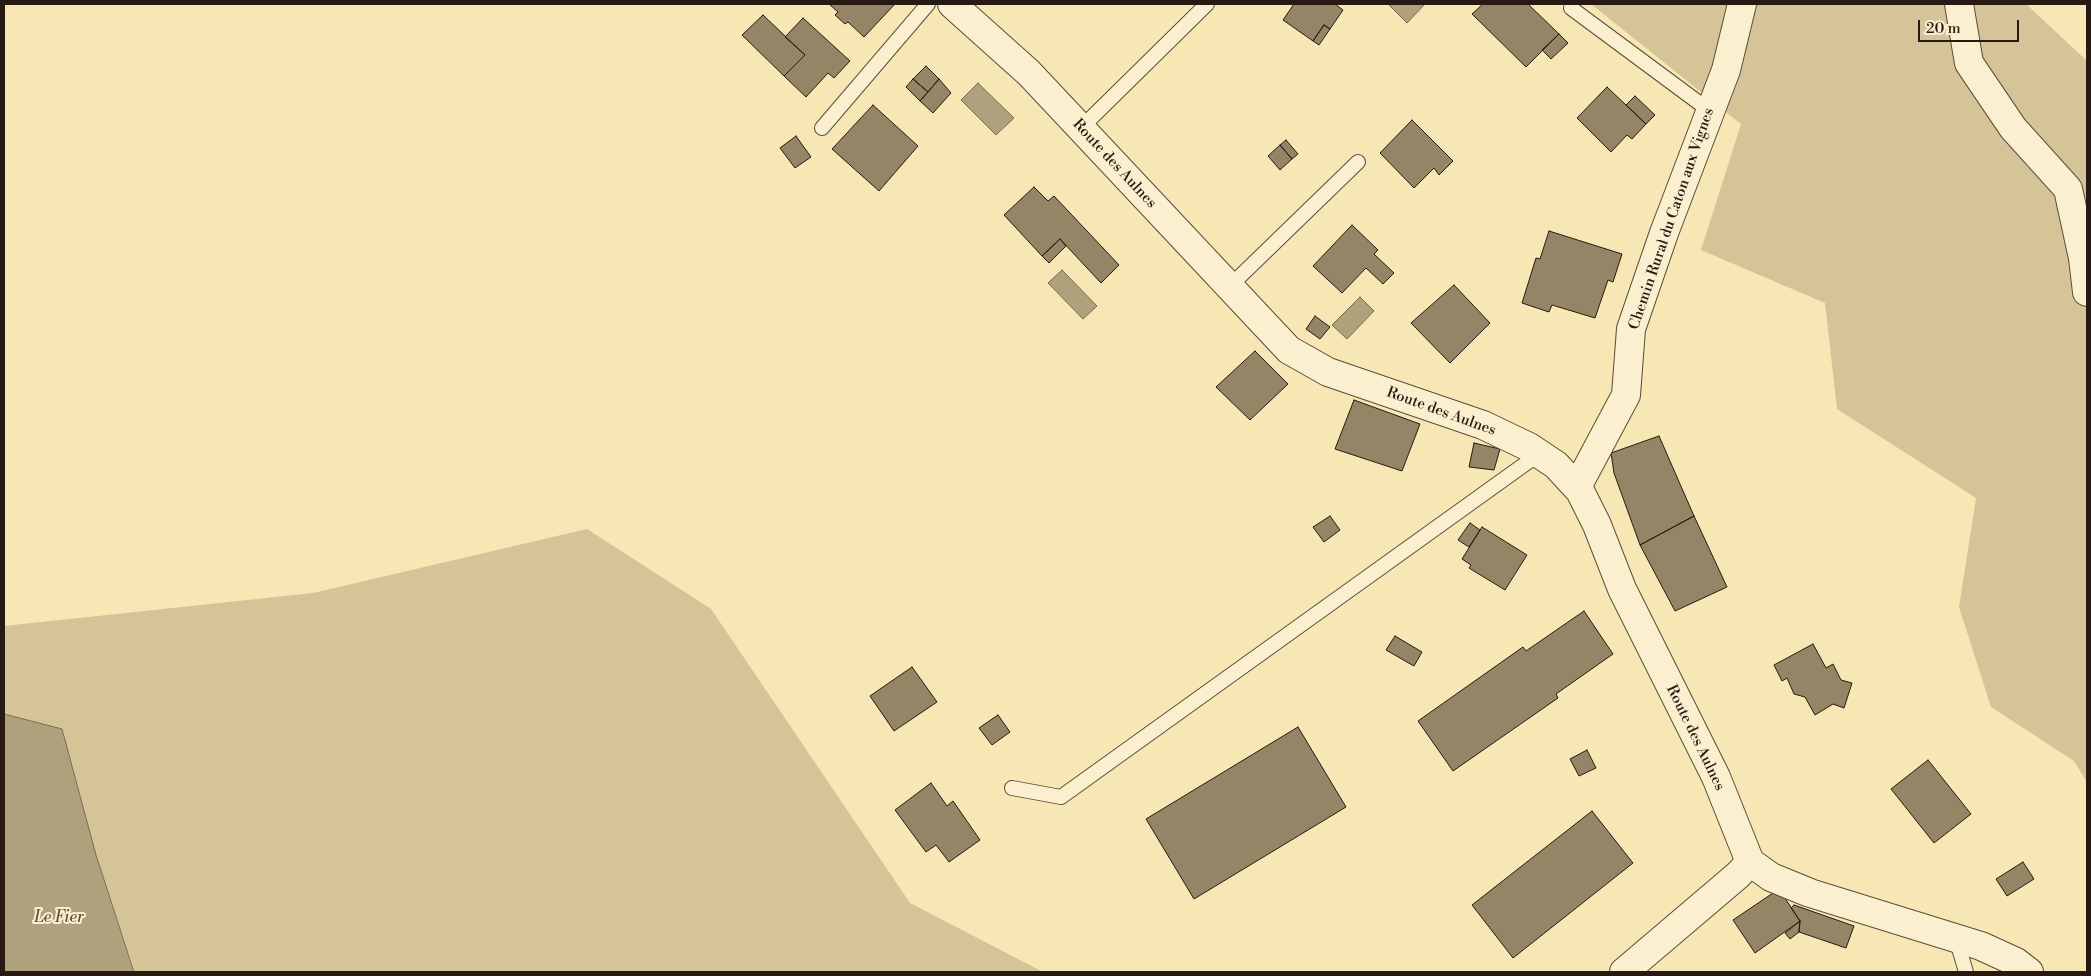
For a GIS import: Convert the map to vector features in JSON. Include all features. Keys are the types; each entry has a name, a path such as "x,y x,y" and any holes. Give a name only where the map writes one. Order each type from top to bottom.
{"street":[{"name":"Route des Aulnes","path":"952,4 1029,73 1289,350 1328,372 1483,425 1556,465 1577,487 1597,525 1622,589 1716,777 1750,862"},
{"name":"Chemin Rural du Caton aux Vignes","path":"1577,487 1626,395 1631,329 1664,233 1726,70 1742,4"},
{"path":"1960,4 1969,63 2014,128 2068,189 2083,258 2087,292"},
{"path":"1624,972 1738,875 1750,862 1771,877 1810,893 1981,946 2016,962 2029,972"}],"lane":[{"path":"822,128 928,4"},
{"path":"1080,128 1207,4"},
{"path":"1571,8 1710,111"},
{"path":"1229,287 1358,162"},
{"path":"1012,788 1061,797 1539,454"},
{"path":"1956,938 1966,972"}],"shaded area":[{"path":"1591,4 2026,4 2087,61 2087,782 2074,761 1991,707 1959,607 1976,498 1837,409 1825,303 1701,250 1741,124"},
{"path":"587,529 711,609 910,903 1043,972 135,972 96,855 62,729 4,714 4,626 313,593"}],"water":[{"path":"1390,4 1425,4 1407,23"},
{"path":"978,83 1014,118 996,135 961,100"},
{"path":"1062,270 1097,306 1083,319 1048,283"},
{"path":"1360,297 1374,311 1347,339 1332,325"},
{"name":"Le Fier","path":"4,714 62,729 96,855 134,972 4,972"}],"building":[{"path":"829,4 895,4 864,37 848,22 845,24 835,15 838,12"},
{"path":"1294,4 1335,4 1343,10 1330,29 1324,25 1313,41 1283,20"},
{"path":"1483,4 1528,4 1559,34 1526,67 1472,14"},
{"path":"763,15 805,55 784,76 742,35"},
{"path":"803,18 850,61 834,78 828,73 806,97 784,76 805,55 785,37"},
{"path":"1324,25 1330,29 1319,45 1313,41"},
{"path":"1559,34 1568,43 1551,59 1542,50"},
{"path":"926,66 939,79 928,92 913,79"},
{"path":"913,79 928,92 920,101 906,87"},
{"path":"939,79 951,93 933,113 920,101"},
{"path":"1607,87 1646,124 1632,139 1627,135 1611,152 1577,118"},
{"path":"1635,96 1655,115 1646,124 1626,105"},
{"path":"873,105 918,146 879,191 832,149"},
{"path":"1412,120 1453,161 1439,175 1434,168 1414,188 1380,153"},
{"path":"796,136 811,157 795,168 780,148"},
{"path":"1286,140 1298,154 1292,159 1280,145"},
{"path":"1280,145 1292,159 1280,170 1268,156"},
{"path":"1034,187 1048,201 1054,196 1119,265 1101,283 1060,239 1042,256 1004,215"},
{"path":"1352,225 1378,250 1374,254 1394,273 1383,284 1366,268 1342,293 1313,266"},
{"path":"1549,231 1622,254 1613,282 1608,280 1595,318 1552,305 1549,312 1522,303 1536,258 1540,259"},
{"path":"1060,239 1066,246 1049,263 1042,256"},
{"path":"1454,285 1490,323 1450,363 1411,323"},
{"path":"1315,316 1330,327 1320,339 1306,329"},
{"path":"1255,351 1288,384 1250,420 1216,387"},
{"path":"1354,400 1420,424 1402,471 1335,449"},
{"path":"1659,436 1694,516 1640,545 1614,473 1611,453"},
{"path":"1474,443 1500,449 1494,470 1469,467"},
{"path":"1330,516 1340,530 1324,542 1313,527"},
{"path":"1694,516 1727,587 1675,611 1640,545"},
{"path":"1470,523 1480,530 1469,547 1458,540"},
{"path":"1482,527 1527,555 1505,590 1469,568 1471,565 1462,559"},
{"path":"1584,611 1613,654 1556,694 1558,698 1453,771 1418,721 1523,647 1526,651"},
{"path":"1395,636 1422,652 1414,666 1386,650"},
{"path":"1813,644 1826,668 1833,664 1841,680 1852,683 1844,708 1833,704 1815,715 1805,697 1794,694 1787,678 1782,681 1774,665"},
{"path":"912,667 937,702 894,731 870,696"},
{"path":"998,715 1010,732 992,745 979,728"},
{"path":"1298,727 1346,807 1194,899 1146,819"},
{"path":"1587,750 1596,768 1579,776 1570,759"},
{"path":"1928,760 1971,814 1934,843 1891,789"},
{"path":"931,783 947,806 953,801 980,840 949,862 936,845 926,852 895,810"},
{"path":"1592,811 1633,863 1513,958 1472,905"},
{"path":"2023,862 2034,879 2007,896 1996,879"},
{"path":"1779,889 1800,921 1755,953 1733,920"},
{"path":"1794,905 1854,926 1846,948 1799,932 1800,921 1791,908"},
{"path":"1800,921 1799,932 1790,939 1785,933"}]}
